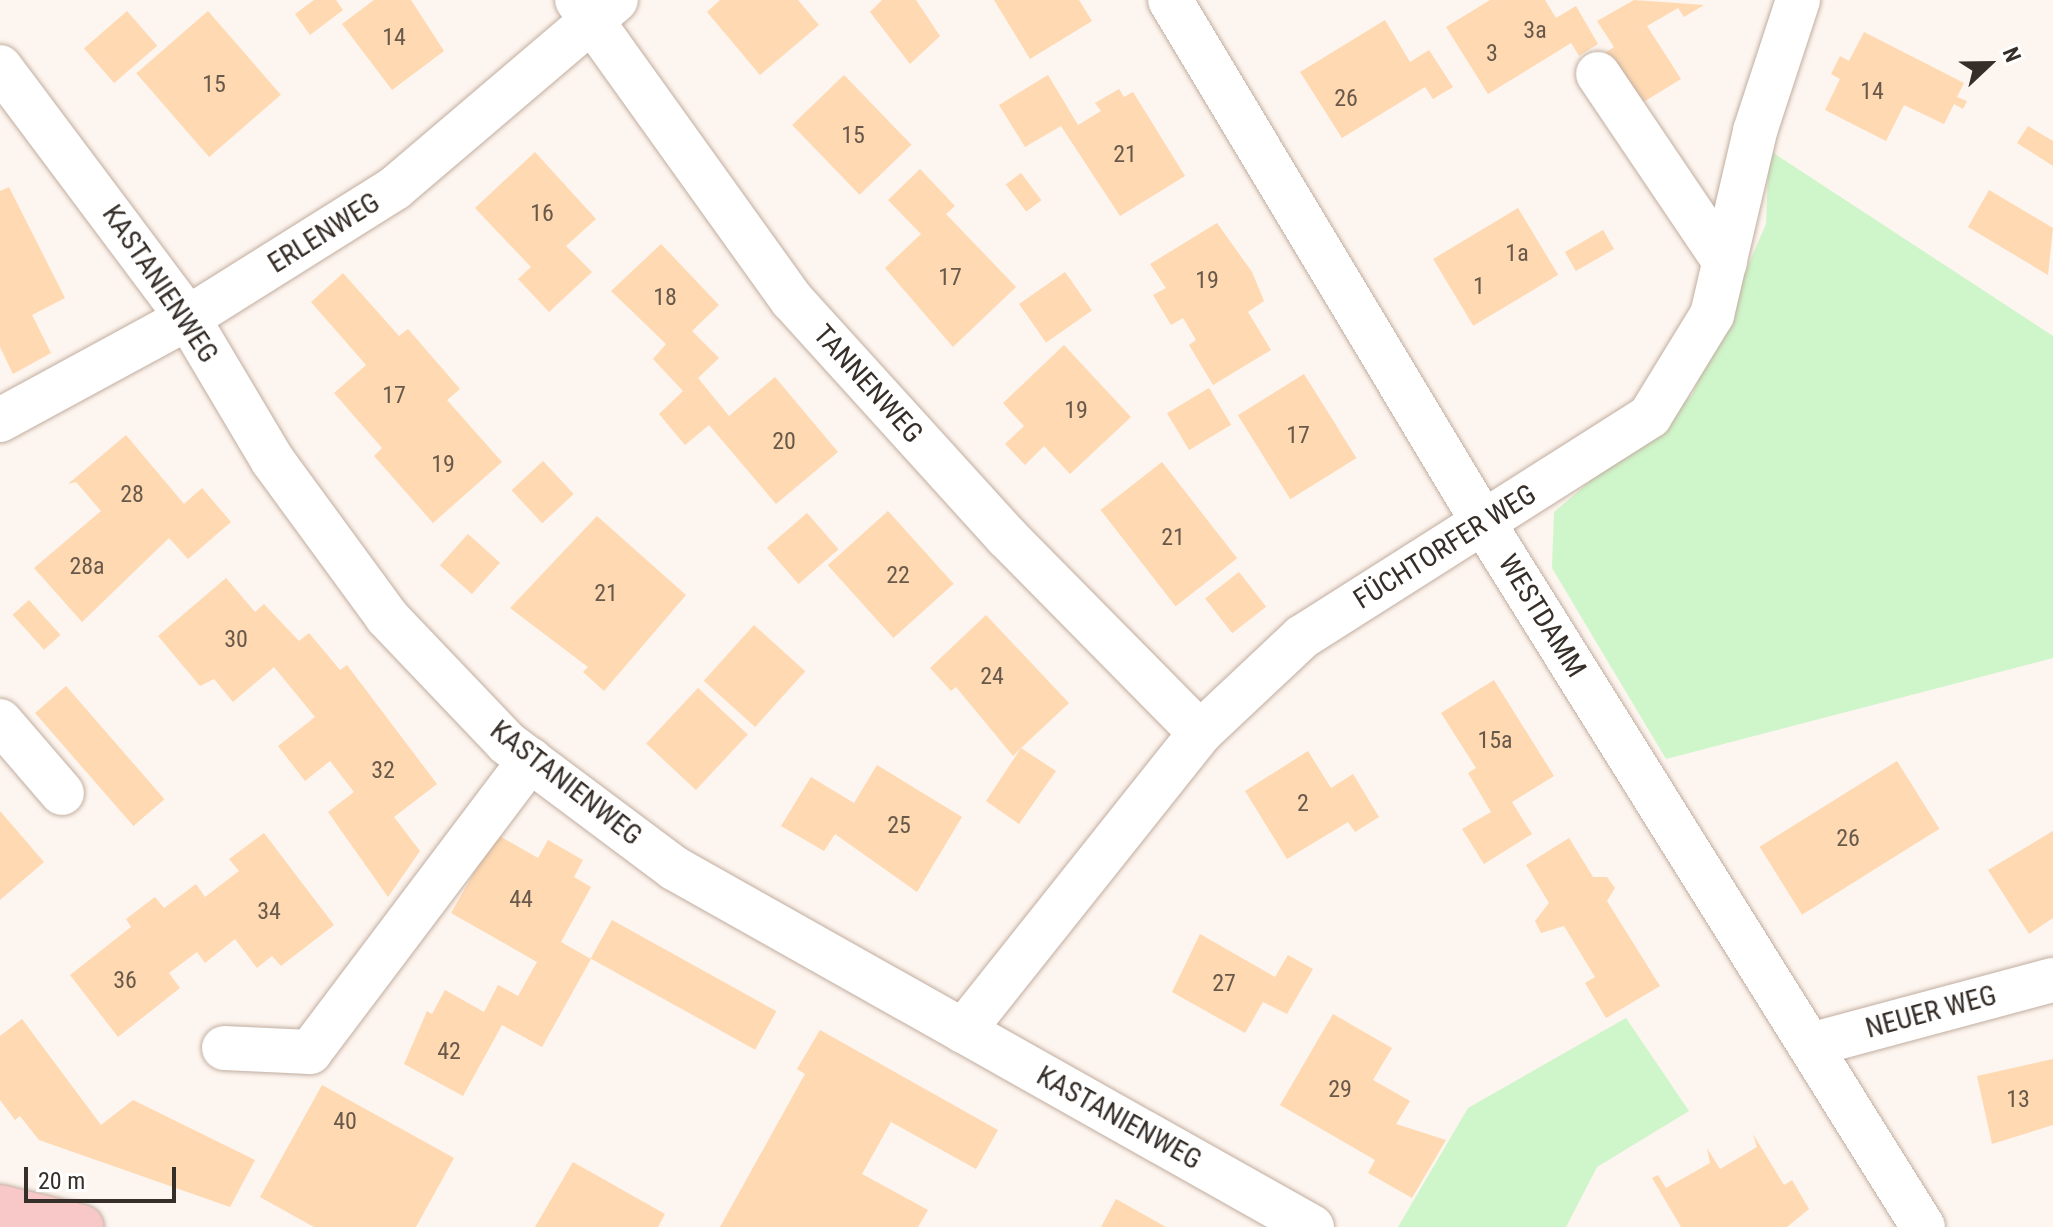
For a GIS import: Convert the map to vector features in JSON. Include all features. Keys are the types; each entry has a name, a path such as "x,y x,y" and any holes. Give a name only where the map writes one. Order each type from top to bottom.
{"main road":[{"path":"0,1207 82,1227"}],"street":[{"name":"WESTDAMM","path":"1170,0 1483,522 1923,1227"},
{"name":"FÜCHTORFER WEG","path":"963,1031 1200,733 1302,637 1650,416 1712,315 1755,131 1798,0"},
{"name":"ERLENWEG","path":"0,420 188,318 395,188 595,7"},
{"name":"TANNENWEG","path":"595,7 792,300 1007,537 1200,733"},
{"name":"KASTANIENWEG","path":"0,67 188,318 273,461 387,617 530,760 674,868 963,1031 1288,1221"},
{"path":"1598,74 1725,262"},
{"path":"0,721 62,793"},
{"path":"224,1048 310,1052 530,760"},
{"name":"NEUER WEG","path":"1810,1045 2053,980"}],"green space":[{"path":"1769,150 2053,336 2053,658 1666,759 1552,568 1554,512 1692,395 1766,224"},
{"path":"1626,1018 1689,1111 1597,1167 1566,1227 1398,1227 1468,1108"}],"building":[{"path":"314,0 336,0 343,10 310,35 295,14"},
{"path":"374,0 411,0 444,51 392,90 342,24"},
{"path":"720,0 798,0 819,25 760,75 707,12"},
{"path":"882,0 916,0 940,36 910,64 870,12"},
{"path":"994,0 1079,0 1092,21 1030,59"},
{"path":"1490,0 1545,0 1556,18 1576,6 1598,44 1579,56 1571,43 1488,94 1446,27"},
{"path":"1634,0 1704,5 1684,17 1678,8 1647,26 1681,79 1637,106 1605,53 1614,47 1597,21"},
{"path":"127,11 157,46 114,83 84,48"},
{"path":"208,11 281,95 209,157 136,73"},
{"path":"1385,20 1410,62 1429,50 1453,87 1433,99 1425,87 1342,138 1300,72"},
{"path":"1864,32 1964,83 1957,97 1967,101 1963,109 1954,104 1944,124 1904,105 1886,141 1825,110 1840,79 1831,74 1840,56 1849,61"},
{"path":"844,75 911,145 860,195 792,125"},
{"path":"1048,75 1078,125 1101,111 1095,103 1119,89 1124,97 1133,92 1185,176 1120,216 1061,126 1025,147 999,105"},
{"path":"2028,126 2053,141 2053,166 2017,143"},
{"path":"535,152 596,219 566,246 592,272 549,312 518,279 531,267 475,208"},
{"path":"920,169 955,206 946,214 1016,287 953,347 885,268 921,234 888,200"},
{"path":"1021,173 1041,200 1026,212 1006,184"},
{"path":"9,187 65,298 32,315 51,353 13,374 0,347 0,191"},
{"path":"1989,190 2053,228 2048,275 1968,227"},
{"path":"1518,208 1558,275 1473,326 1433,259"},
{"path":"1217,223 1252,272 1264,301 1248,312 1271,350 1213,385 1189,345 1196,340 1183,318 1171,325 1153,295 1166,288 1150,264"},
{"path":"1603,230 1614,249 1576,271 1565,252"},
{"path":"661,244 719,305 692,331 719,358 698,378 729,416 775,377 838,452 776,504 709,425 685,445 659,414 683,391 653,359 666,344 611,291"},
{"path":"1065,272 1092,311 1046,343 1019,304"},
{"path":"343,273 399,336 408,329 460,389 447,400 502,462 433,523 374,456 382,448 334,393 366,365 311,302"},
{"path":"1064,345 1131,417 1070,474 1044,446 1025,465 1005,444 1024,426 1003,403"},
{"path":"1304,374 1356,458 1290,499 1238,415"},
{"path":"1209,388 1231,425 1189,450 1167,413"},
{"path":"126,435 184,504 202,488 231,522 188,559 169,538 82,622 34,568 101,511 76,482 68,484"},
{"path":"543,461 574,494 542,523 512,490"},
{"path":"1162,462 1237,558 1176,606 1101,510"},
{"path":"888,511 954,584 893,638 828,565"},
{"path":"807,513 838,549 798,584 767,548"},
{"path":"597,516 686,595 604,691 583,672 588,667 510,608"},
{"path":"468,534 500,563 472,594 440,565"},
{"path":"1239,572 1266,607 1232,633 1205,598"},
{"path":"226,578 255,612 264,604 299,641 309,633 340,670 347,665 437,784 394,817 420,851 388,897 328,812 354,792 330,761 305,781 278,746 315,717 274,667 233,702 214,679 200,686 158,636"},
{"path":"29,600 60,635 44,650 13,615"},
{"path":"986,615 1069,703 1013,756 956,687 951,691 930,668"},
{"path":"754,625 805,671 755,727 704,681"},
{"path":"1494,680 1554,776 1512,802 1532,834 1484,864 1462,829 1491,812 1468,773 1476,768 1441,713"},
{"path":"66,686 164,799 133,826 35,713"},
{"path":"698,688 748,734 696,790 646,744"},
{"path":"1021,748 1056,771 1019,824 986,801"},
{"path":"1308,751 1331,788 1353,774 1379,817 1355,832 1348,822 1287,859 1245,791"},
{"path":"1897,761 1939,829 1802,915 1760,847"},
{"path":"877,765 962,817 917,892 835,834 824,851 781,826 811,777 854,803"},
{"path":"0,811 44,862 0,900"},
{"path":"2053,831 2053,918 2029,934 1988,870"},
{"path":"264,833 334,925 281,966 272,956 257,968 235,939 205,963 197,952 169,973 180,988 118,1037 70,975 131,927 126,919 155,897 164,908 196,884 205,897 239,871 229,859"},
{"path":"496,834 538,858 548,840 583,860 574,877 591,887 561,942 591,959 542,1047 502,1025 463,1096 404,1064 427,1011 432,1014 445,990 484,1012 498,985 518,996 537,962 451,913"},
{"path":"1569,838 1593,877 1607,877 1615,888 1607,901 1660,986 1606,1018 1585,983 1595,977 1564,926 1541,933 1535,921 1549,903 1526,865"},
{"path":"612,920 776,1011 755,1050 591,958"},
{"path":"1200,934 1275,977 1288,955 1313,969 1287,1014 1263,1002 1245,1033 1172,992"},
{"path":"1333,1014 1392,1048 1373,1080 1410,1101 1396,1124 1446,1140 1412,1198 1368,1173 1375,1160 1280,1105"},
{"path":"22,1019 101,1125 133,1100 255,1160 230,1207 39,1140 20,1116 15,1120 0,1100 0,1036"},
{"path":"820,1030 998,1130 976,1169 891,1122 862,1174 928,1210 918,1227 720,1227 805,1074 797,1069"},
{"path":"2053,1059 2053,1125 1992,1144 1977,1076"},
{"path":"322,1085 454,1158 416,1227 314,1227 260,1197"},
{"path":"1753,1134 1784,1185 1792,1180 1809,1209 1787,1227 1681,1227 1652,1178 1658,1175 1666,1188 1710,1163 1707,1148 1720,1169 1757,1147"},
{"path":"573,1162 665,1214 658,1227 535,1227"},
{"path":"1116,1199 1166,1227 1101,1227"}]}
